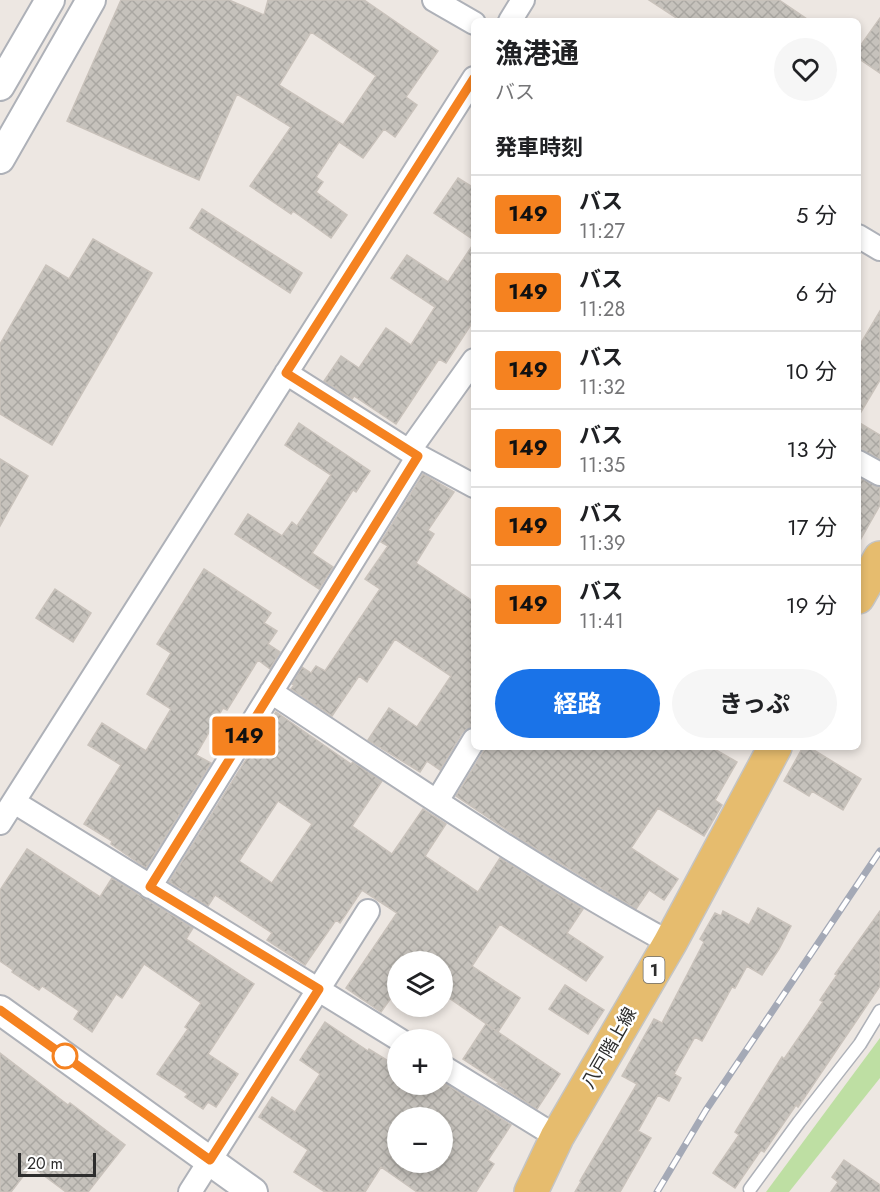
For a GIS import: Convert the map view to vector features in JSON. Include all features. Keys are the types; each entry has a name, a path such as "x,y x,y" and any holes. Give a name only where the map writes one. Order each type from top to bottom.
{"main road":[{"path":"861,592 880,558"},
{"name":"八戸階上線","path":"531,1192 557,1137 670,943 773,750"}],"street":[{"path":"0,86 50,0"},
{"path":"0,159 91,0"},
{"path":"434,0 471,21"},
{"path":"512,18 523,0"},
{"path":"0,823 471,83"},
{"path":"861,238 880,249"},
{"path":"150,887 271,692 414,454 471,365"},
{"path":"286,373 414,454 471,484"},
{"path":"861,464 880,474"},
{"path":"271,692 591,898 670,943"},
{"path":"437,801 471,745"},
{"path":"14,802 387,1032"},
{"path":"190,1192 368,911"},
{"path":"0,1010 253,1192"},
{"path":"453,1073 557,1137"}],"lane":[{"path":"750,1189 860,1044 880,1011"}],"green space":[{"path":"880,1038 880,1078 789,1192 766,1192"}],"building":[{"path":"121,0 229,0 264,15 268,0 364,0 438,51 406,97 417,105 395,137 384,129 363,158 339,142 316,177 323,182 316,192 347,215 331,238 293,211 291,214 250,186 291,127 237,94 199,180 67,121","holes":["311,32 376,76 343,125 279,85"]},
{"path":"649,0 779,0 806,18 676,18"},
{"path":"880,18 880,73 861,60 861,45"},
{"path":"458,178 471,186 471,238 434,213"},
{"path":"202,209 302,273 290,293 190,228"},
{"path":"93,239 152,273 52,445 0,414 0,344 46,265 69,279"},
{"path":"471,248 471,325 446,363 439,359 396,424 354,396 352,399 324,381 341,356 359,368 386,328 411,345 435,307 391,278 407,255 448,282"},
{"path":"880,311 880,380 861,412 861,343"},
{"path":"299,423 370,471 356,492 353,490 312,553 333,567 319,589 235,534 248,514 282,536 292,522 297,526 331,475 285,445"},
{"path":"861,424 880,435 880,459 861,450"},
{"path":"0,459 28,476 0,526"},
{"path":"423,474 454,492 428,530 434,534 416,563 471,600 471,728 462,733 440,770 427,761 420,772 368,740 389,708 417,727 451,676 395,639 367,682 359,676 332,716 291,689 302,667 311,673 316,666 325,671 380,589 365,579 388,546 381,542"},
{"path":"861,478 880,487 880,505 861,539"},
{"path":"204,569 271,613 264,623 277,631 268,644 280,652 270,669 258,660 227,710 223,708 196,755 211,763 146,868 111,844 112,841 84,824 121,765 88,745 102,723 146,751 171,709 147,694 171,653 157,644"},
{"path":"55,589 91,613 73,642 36,618"},
{"path":"276,712 351,764 353,762 382,781 352,826 392,854 423,809 446,824 425,856 478,892 500,858 583,909 567,933 603,957 586,981 500,924 472,966 520,998 498,1032 453,1001 453,951 387,951 387,1004 381,1012 346,988 397,913 362,890 340,923 336,920 305,965 267,940 272,933 215,895 208,906 169,882","holes":["278,801 312,824 272,883 239,861"]},
{"path":"484,750 716,750 737,762 715,800 722,805 704,836 658,808 631,848 678,879 664,900 649,890 636,909 525,842 456,796"},
{"path":"801,750 814,750 861,779 843,810 812,791 809,796 784,781"},
{"path":"27,849 100,897 112,878 193,928 186,939 254,984 208,1054 238,1074 216,1107 208,1102 203,1109 185,1097 188,1094 157,1074 188,1029 185,1027 201,1003 144,964 122,998 116,994 92,1032 74,1019 79,1011 42,986 39,990 0,961 0,890"},
{"path":"758,908 791,926 779,949 762,975 747,966 735,988 732,987 702,1041 695,1037 674,1074 681,1078 669,1101 658,1095 638,1131 651,1138 620,1192 575,1192 637,1084 622,1076 654,1019 662,1023 704,942 700,939 715,913 721,916 723,911 749,925"},
{"path":"880,911 880,986 798,1107 796,1105 764,1152 761,1150 735,1188 713,1173 739,1135 735,1132 782,1057 784,1059 823,1002 820,1000 837,975 835,974"},
{"path":"565,985 604,1010 588,1034 549,1009"},
{"path":"325,1022 368,1051 369,1049 387,1060 387,1095 453,1095 453,1088 511,1125 488,1160 494,1164 476,1192 417,1192 390,1173 453,1173 453,1107 387,1107 387,1171 381,1167 365,1192 325,1192 294,1172 308,1150 259,1117 272,1097 295,1112 320,1074 300,1060"},
{"path":"486,1024 560,1074 537,1109 463,1059"},
{"path":"0,1053 125,1145 88,1192 66,1192 31,1166 11,1192 0,1192"},
{"path":"844,1160 880,1185 880,1192 831,1192 838,1182 832,1177"}],"railway":[{"path":"657,1192 706,1110 880,851"}],"bus line":[{"name":"149","path":"0,1010 210,1160 319,989 150,887 418,456 286,373 471,83"}]}
